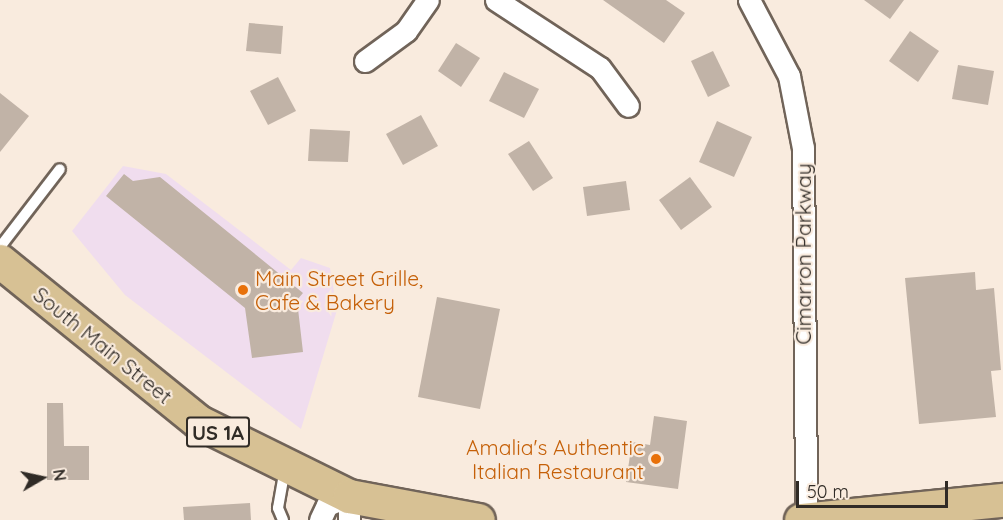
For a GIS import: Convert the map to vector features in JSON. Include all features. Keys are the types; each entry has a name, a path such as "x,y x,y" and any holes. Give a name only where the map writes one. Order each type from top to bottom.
{"main road":[{"name":"South Main Street","path":"0,261 199,422 286,465 349,508 478,520"},
{"path":"801,520 1003,500"}],"street":[{"path":"365,61 406,31 428,0"},
{"path":"496,0 600,68 628,106"},
{"name":"Cimarron Parkway","path":"749,0 789,76 803,148 806,520"},
{"path":"320,520 327,505 349,508"}],"lane":[{"path":"0,247 60,169"},
{"path":"283,520 278,508 286,465"}],"shaded area":[{"path":"123,166 166,174 291,270 301,258 330,268 337,310 301,429 125,295 72,231"}],"building":[{"path":"603,0 666,0 685,13 664,43"},
{"path":"864,0 904,0 890,19"},
{"path":"249,23 283,26 281,54 246,51"},
{"path":"910,31 939,51 918,82 889,61"},
{"path":"456,43 480,58 461,87 438,71"},
{"path":"713,51 730,86 708,97 691,61"},
{"path":"958,65 994,71 988,105 952,99"},
{"path":"504,72 539,89 524,118 489,101"},
{"path":"278,77 296,111 268,125 250,91"},
{"path":"0,93 29,116 0,152"},
{"path":"421,115 438,146 403,165 386,134"},
{"path":"717,121 752,137 734,177 699,162"},
{"path":"310,129 350,131 348,162 308,161"},
{"path":"529,141 553,178 533,191 508,154"},
{"path":"124,174 133,181 160,177 303,293 297,300 303,352 252,358 245,308 106,196"},
{"path":"690,177 712,207 681,230 659,200"},
{"path":"626,181 630,210 587,216 583,187"},
{"path":"975,272 976,290 994,288 1001,370 991,371 996,417 919,424 905,278"},
{"path":"437,297 500,309 480,409 418,397"},
{"path":"47,403 63,403 64,446 89,446 89,480 47,480"},
{"path":"654,416 687,421 678,489 626,482 632,442 650,445"},
{"path":"250,503 251,520 184,520 183,507"}],"place":[{"name":"Main Street Grille, Cafe & Bakery","path":"243,290"},
{"name":"Amalia's Authentic Italian Restaurant","path":"656,459"}]}
